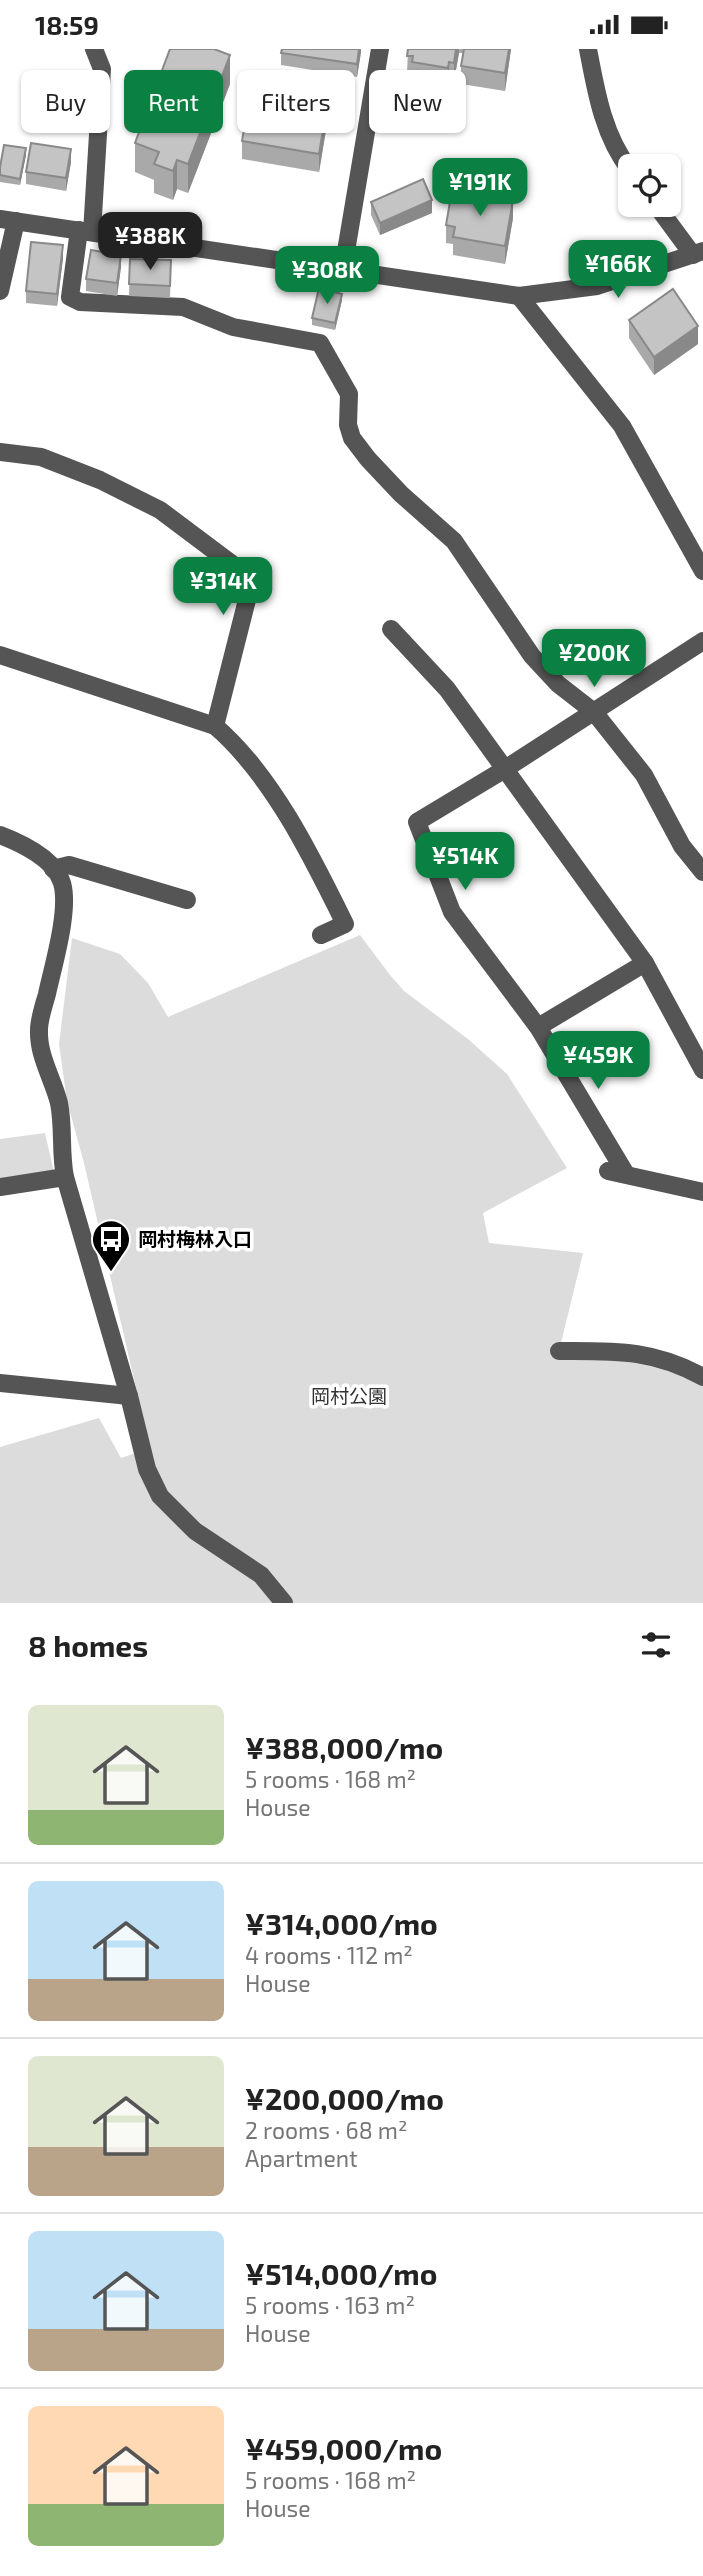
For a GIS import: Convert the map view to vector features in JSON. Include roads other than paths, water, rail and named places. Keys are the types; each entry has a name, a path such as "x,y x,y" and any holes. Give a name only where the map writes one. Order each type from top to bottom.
{"street":[{"path":"94,49 102,69 86,231 70,297 80,302 183,307 233,327 320,343 349,394 348,425 352,439 401,494 454,541 532,656 558,684 594,712 644,775 681,846 703,872"},
{"path":"343,269 380,49"},
{"path":"588,49 600,109 620,154"},
{"path":"0,292 8,220 519,296 597,286 698,253 666,217"},
{"path":"519,296 622,426 703,571"},
{"path":"0,451 41,457 100,480 160,510 244,573 249,591 215,726"},
{"path":"391,629 447,689 645,963 703,1070"},
{"path":"626,1174 537,1027 452,912 417,822 505,769 703,641"},
{"path":"0,656 215,726 235,743 278,803 326,884 345,924 321,935"},
{"path":"0,835 31,848 53,869 62,882 61,934 38,1029 60,1112 61,1159 65,1177 129,1396 146,1469 160,1496 195,1531 261,1575 284,1603"},
{"path":"53,869 69,865 187,900"},
{"path":"537,1027 645,963"},
{"path":"608,1171 703,1192"},
{"path":"0,1187 65,1177"},
{"path":"558,1351 626,1351 669,1360 703,1377"},
{"path":"0,1383 129,1396"}],"place":[{"name":"岡村梅林入口","path":"111,1273"}],"park label":[{"name":"岡村公園","path":"349,1396"}]}
